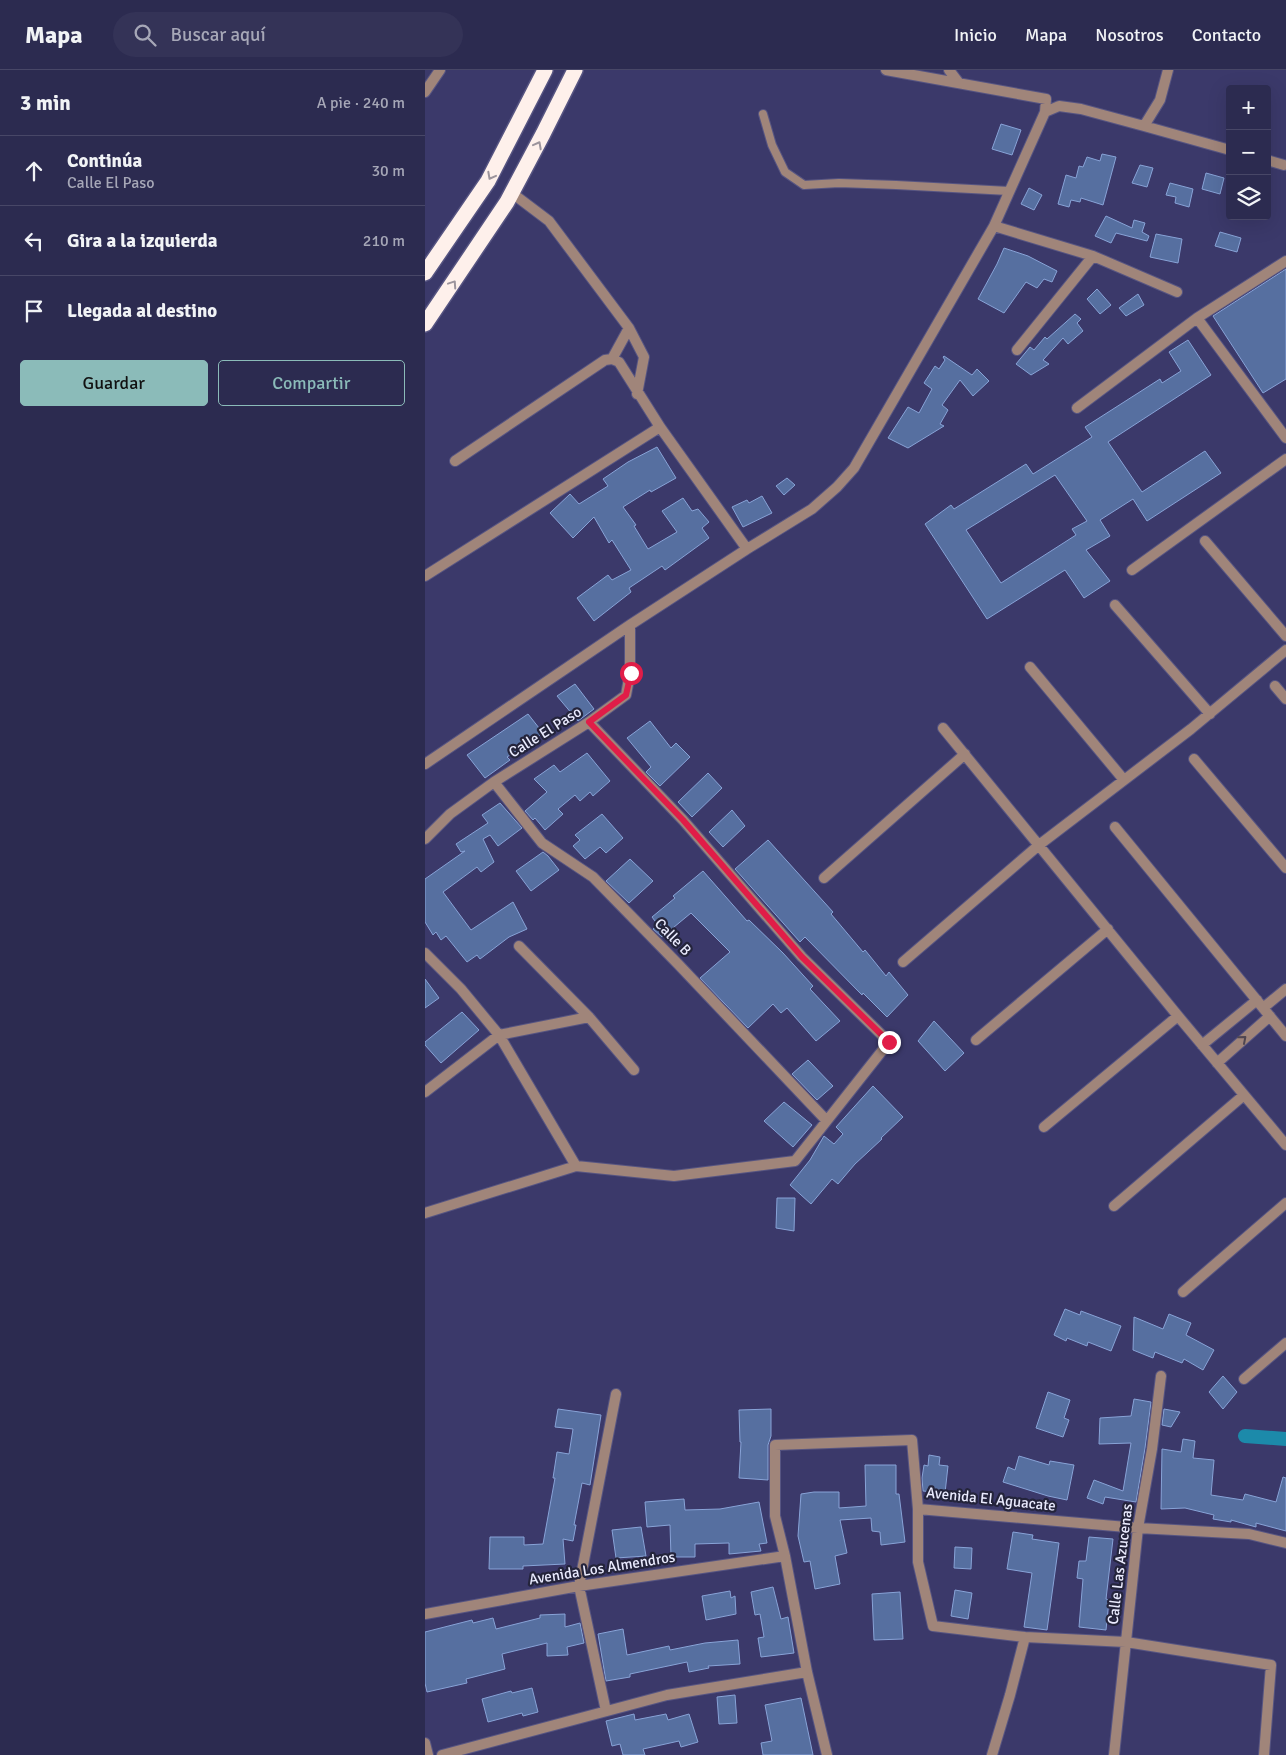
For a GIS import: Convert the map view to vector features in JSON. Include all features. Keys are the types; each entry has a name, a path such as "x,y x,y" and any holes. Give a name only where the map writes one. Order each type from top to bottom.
{"highway":[{"path":"425,273 488,181 545,70"},
{"path":"425,324 512,193 575,70"}],"street":[{"path":"425,92 440,70"},
{"path":"425,764 630,625 747,549 812,510 854,468 994,226 1045,112 1046,99 886,70"},
{"path":"949,70 959,83"},
{"path":"1144,126 1160,100 1167,70"},
{"path":"1045,112 1059,106 1081,109 1226,149"},
{"path":"1271,161 1284,165"},
{"path":"512,193 549,221 629,328 644,357 637,394"},
{"path":"994,226 1093,256 1177,292"},
{"path":"1017,350 1093,256"},
{"path":"1077,408 1197,318 1286,261"},
{"path":"1197,318 1286,438"},
{"path":"612,359 629,328"},
{"path":"455,461 605,360 612,359 619,362 637,394 747,549"},
{"path":"425,576 660,427"},
{"path":"1132,570 1286,459"},
{"path":"1205,541 1286,636"},
{"path":"1115,606 1210,714"},
{"name":"Calle El Paso","path":"425,839 450,814 494,782 589,722 626,695 631,673 630,625"},
{"path":"903,962 1039,844 1210,714 1286,650"},
{"path":"1030,667 1124,780"},
{"path":"1275,686 1286,699"},
{"path":"425,1213 576,1166 674,1176 795,1161 889,1042 802,957 683,820 589,722"},
{"path":"943,728 1177,1016 1286,1145"},
{"path":"824,878 965,754"},
{"path":"1194,759 1286,868"},
{"name":"Calle B","path":"494,782 542,843 593,877 827,1120"},
{"path":"1115,827 1286,1036"},
{"path":"976,1040 1108,929"},
{"path":"519,946 589,1017 633,1070"},
{"path":"425,954 461,989 499,1035 576,1166"},
{"path":"1202,1045 1263,1008 1286,989"},
{"path":"1217,1063 1263,1008"},
{"path":"1044,1127 1177,1016"},
{"path":"425,1092 499,1035 589,1017"},
{"path":"1114,1206 1244,1095"},
{"path":"1183,1292 1286,1203"},
{"path":"1244,1379 1286,1343"},
{"name":"Calle Las Azucenas","path":"1114,1755 1139,1528 1152,1449 1161,1376"},
{"path":"606,1711 579,1586 616,1394"},
{"name":"Avenida El Aguacate","path":"785,1556 775,1516 775,1445 912,1440 918,1509 1139,1528 1249,1534 1286,1542"},
{"path":"918,1509 918,1562 933,1626 1025,1637 1126,1642 1271,1665 1264,1755"},
{"path":"785,1556 807,1672 827,1755"},
{"name":"Avenida Los Almendros","path":"425,1614 579,1586 785,1556"},
{"path":"992,1755 1025,1637"},
{"path":"442,1755 667,1695 807,1672"},
{"path":"425,1742 428,1755"}],"lane":[{"path":"763,114 772,145 785,172 804,185 839,183 1009,191"}],"building":[{"path":"1001,124 1021,130 1012,155 992,149"},
{"path":"1102,154 1116,157 1103,205 1081,198 1080,202 1071,200 1069,207 1058,204 1066,175 1076,178 1079,166 1083,167 1087,157 1100,161"},
{"path":"1140,165 1153,168 1147,187 1132,183"},
{"path":"1206,173 1224,178 1220,194 1202,189"},
{"path":"1170,183 1193,189 1189,207 1175,203 1176,197 1166,195"},
{"path":"1029,188 1042,195 1034,210 1021,204"},
{"path":"1106,216 1132,228 1134,220 1145,223 1142,232 1149,236 1147,241 1116,233 1111,243 1095,236"},
{"path":"1220,232 1241,238 1237,252 1215,246"},
{"path":"1156,234 1182,239 1178,263 1150,257"},
{"path":"1004,248 1028,256 1057,271 1052,282 1044,279 1037,288 1026,282 1004,313 978,299"},
{"path":"1286,269 1286,379 1263,393 1213,316"},
{"path":"1097,289 1111,305 1100,314 1087,299"},
{"path":"1138,294 1144,305 1126,316 1119,308"},
{"path":"1075,314 1081,319 1077,323 1083,331 1068,344 1063,338 1043,360 1049,364 1031,375 1016,364 1030,347 1034,350 1045,337 1047,339"},
{"path":"1188,340 1211,375 1108,442 1142,492 1205,451 1221,473 1147,521 1133,499 1100,520 1110,536 1086,550 1110,581 1084,598 1065,570 987,619 925,524 951,505 954,509 1026,464 1033,474 1092,437 1085,427 1160,379 1162,383 1181,371 1169,352","holes":["1055,475 1087,521 1072,529 1076,535 1001,583 966,530"]},
{"path":"944,356 972,375 977,369 989,381 973,396 960,380 942,405 948,410 940,424 944,426 908,448 888,438 908,407 919,413 932,389 924,383 935,366 939,369 945,360"},
{"path":"657,447 676,478 651,492 650,490 623,507 636,525 634,526 648,549 677,532 662,511 683,498 692,511 698,509 709,522 702,528 709,538 665,570 662,566 629,588 631,592 594,621 577,598 608,575 612,580 631,570 612,540 609,543 594,517 573,538 550,513 570,494 579,504 608,486 603,479 628,462"},
{"path":"787,478 795,485 784,495 776,486"},
{"path":"762,496 772,513 743,527 732,507 747,500 749,503"},
{"path":"575,684 594,709 578,721 557,696"},
{"path":"528,714 543,733 507,757 510,760 485,778 467,755"},
{"path":"650,721 671,748 676,743 690,757 660,786 646,772 651,767 627,738"},
{"path":"587,753 610,781 593,796 590,792 580,801 575,795 558,809 563,814 545,830 535,818 533,820 525,811 547,792 534,779 554,765 560,772"},
{"path":"708,773 722,788 692,817 678,802"},
{"path":"500,803 522,828 498,846 490,835 483,839 494,862 481,872 477,867 443,892 471,930 513,902 527,929 509,937 480,959 477,955 467,962 446,936 441,940 436,932 433,935 425,922 425,879 465,851 461,852 456,844 488,823 482,815"},
{"path":"732,810 745,826 723,847 709,832"},
{"path":"602,814 623,838 606,853 600,847 585,859 573,846 580,840 575,835"},
{"path":"768,840 833,912 831,914 863,952 865,950 886,976 889,972 908,995 887,1017 863,993 862,995 805,937 800,942 735,869"},
{"path":"543,852 559,870 531,891 516,871"},
{"path":"630,859 653,881 629,903 606,881"},
{"path":"703,871 747,921 749,920 783,953 813,986 810,989 840,1021 816,1041 787,1008 781,1013 773,1004 748,1028 700,978 730,952 691,913 662,937 653,929 658,925 652,917 675,898 673,896"},
{"path":"425,979 439,998 425,1008"},
{"path":"462,1012 479,1030 441,1063 425,1045 425,1042"},
{"path":"934,1021 964,1053 945,1071 918,1041"},
{"path":"808,1060 833,1086 817,1100 792,1074"},
{"path":"873,1086 903,1117 855,1164 838,1184 832,1179 811,1204 790,1185 810,1160 824,1136 834,1144 843,1134 836,1127"},
{"path":"784,1102 812,1125 793,1147 764,1121"},
{"path":"777,1198 795,1198 794,1231 776,1228"},
{"path":"1065,1309 1080,1315 1081,1311 1121,1326 1111,1351 1088,1342 1087,1346 1067,1338 1066,1341 1054,1335"},
{"path":"1169,1314 1191,1323 1186,1335 1214,1350 1203,1370 1184,1359 1182,1363 1155,1352 1153,1358 1133,1350 1134,1317 1163,1329"},
{"path":"1223,1376 1237,1392 1223,1409 1209,1392"},
{"path":"1048,1392 1070,1400 1064,1418 1069,1420 1063,1437 1036,1428"},
{"path":"1134,1399 1151,1402 1136,1502 1105,1497 1103,1504 1087,1498 1094,1480 1123,1491 1131,1443 1099,1444 1100,1418 1131,1416"},
{"path":"558,1409 601,1415 590,1485 582,1483 573,1541 563,1539 565,1564 523,1566 523,1569 489,1569 490,1537 524,1537 524,1545 543,1544 555,1478 553,1478 557,1452 569,1454 573,1429 555,1427"},
{"path":"771,1409 768,1480 739,1478 741,1442 739,1410"},
{"path":"1164,1409 1180,1412 1171,1427 1162,1425"},
{"path":"1183,1439 1195,1441 1193,1458 1214,1460 1211,1495 1243,1500 1245,1494 1276,1502 1283,1477 1286,1478 1286,1531 1256,1523 1256,1527 1231,1520 1231,1522 1213,1519 1214,1515 1185,1508 1161,1509 1162,1449 1181,1452"},
{"path":"929,1455 940,1457 939,1465 948,1466 945,1493 923,1491 924,1465 928,1466"},
{"path":"1019,1456 1049,1465 1050,1461 1074,1465 1067,1500 1003,1482 1008,1467 1015,1470"},
{"path":"865,1465 896,1465 896,1494 899,1494 905,1542 881,1545 880,1532 872,1531 871,1518 840,1520 847,1553 835,1556 840,1584 815,1589 810,1561 804,1562 798,1536 801,1494 839,1492 839,1508 866,1506"},
{"path":"684,1499 685,1510 720,1509 759,1502 767,1543 759,1544 761,1551 729,1554 729,1543 695,1544 695,1557 671,1557 670,1525 647,1527 645,1502"},
{"path":"641,1527 646,1556 616,1558 612,1530"},
{"path":"1013,1532 1033,1535 1032,1539 1059,1543 1047,1630 1024,1627 1032,1573 1007,1569"},
{"path":"1089,1537 1113,1539 1106,1599 1109,1600 1106,1630 1079,1627 1083,1579 1077,1578 1079,1561 1086,1561"},
{"path":"955,1547 972,1548 971,1569 954,1568"},
{"path":"773,1587 781,1619 788,1617 794,1653 761,1657 758,1638 764,1637 760,1614 755,1615 751,1592"},
{"path":"955,1590 972,1593 968,1619 951,1616"},
{"path":"730,1591 731,1598 735,1596 736,1614 706,1620 702,1596"},
{"path":"900,1592 903,1639 874,1640 872,1594"},
{"path":"565,1614 565,1627 580,1623 584,1643 567,1647 568,1655 547,1656 547,1643 502,1654 505,1669 466,1679 467,1683 427,1692 425,1683 425,1632 472,1620 473,1623 493,1618 496,1629 540,1618 540,1615"},
{"path":"623,1629 627,1655 669,1646 670,1650 705,1643 738,1640 740,1664 708,1666 709,1668 689,1672 687,1662 630,1674 630,1677 606,1681 598,1634"},
{"path":"532,1688 538,1712 523,1716 522,1713 488,1722 482,1699 511,1691 512,1693"},
{"path":"735,1695 737,1723 719,1724 717,1697"},
{"path":"801,1698 813,1755 763,1755 761,1743 772,1741 765,1705"},
{"path":"634,1714 635,1720 666,1714 668,1720 689,1714 698,1742 681,1747 679,1741 643,1749 645,1755 623,1755 620,1744 612,1746 606,1721"}],"waterway":[{"path":"1245,1436 1286,1439"}],"route":[{"path":"631,673 626,695 589,722 683,820 802,957 889,1042"}]}
